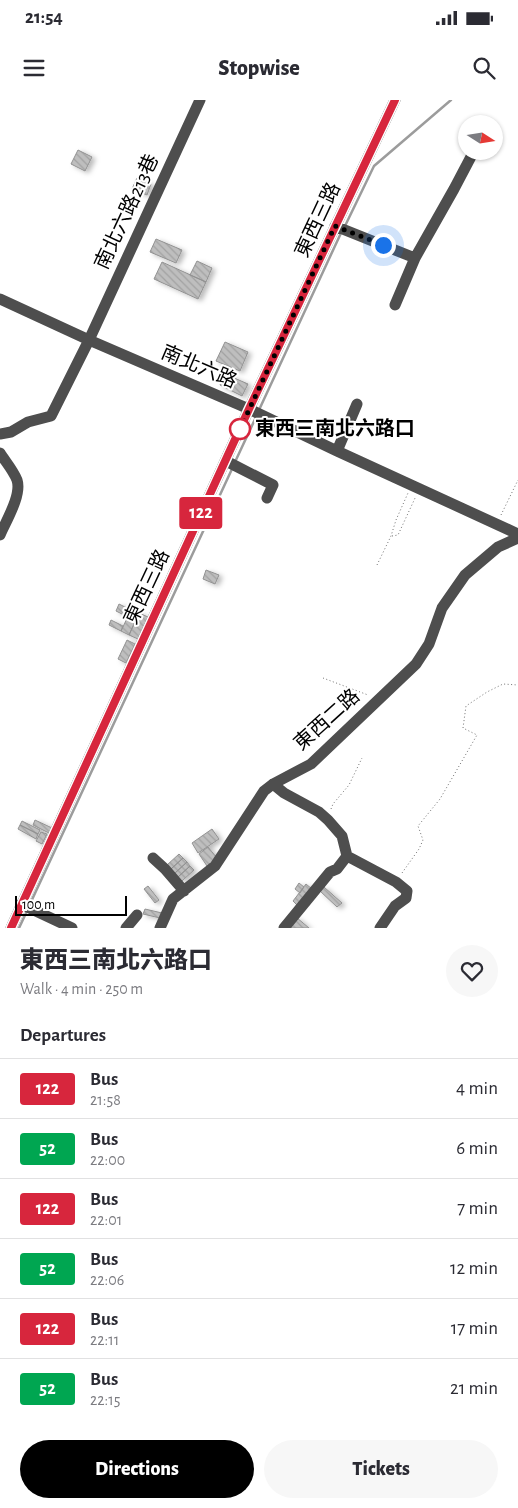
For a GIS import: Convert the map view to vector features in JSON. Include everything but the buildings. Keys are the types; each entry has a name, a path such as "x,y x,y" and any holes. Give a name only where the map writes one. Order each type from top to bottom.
{"street":[{"name":"南北六路213巷","path":"0,434 11,432 28,422 51,416 89,340 200,100"},
{"name":"東西三路","path":"11,928 249,409 395,100"},
{"path":"396,305 415,258 469,160"},
{"path":"335,226 415,258"},
{"name":"南北六路","path":"0,299 89,340 249,409 518,536"},
{"path":"337,452 357,404"},
{"path":"0,453 17,480 18,488 0,535"},
{"path":"226,461 273,485 266,498"},
{"name":"東西二路","path":"160,928 173,900 215,866 264,791 310,764 416,664 428,644 442,608 465,575 498,547 518,536"},
{"path":"274,784 284,793 319,812 328,820 342,836 347,856 396,882 407,891 406,898 395,906 380,928"},
{"path":"284,928 330,872 337,869 347,856"},
{"path":"153,858 168,864 184,891"},
{"path":"21,904 72,928"},
{"path":"126,928 137,915"}],"path":[{"path":"496,525 518,480"},
{"path":"391,536 398,535 415,488"},
{"path":"377,565 391,536 396,520 415,488"},
{"path":"323,678 378,699"},
{"path":"396,882 419,850 423,840 418,826 440,799 477,735 463,728 466,706 503,684 518,685"},
{"path":"328,820 333,804 349,785 362,758"}],"waterway":[{"path":"345,226 374,166 451,100"},
{"path":"259,410 341,233"},
{"path":"235,462 256,417"},
{"path":"30,904 232,469"},
{"path":"19,928 27,911"}],"bus line":[{"name":"122","path":"11,928 249,409 395,100"}],"place":[{"name":"東西三南北六路口","path":"240,429"}],"route":[{"path":"240,429 335,226 383,245"}]}
